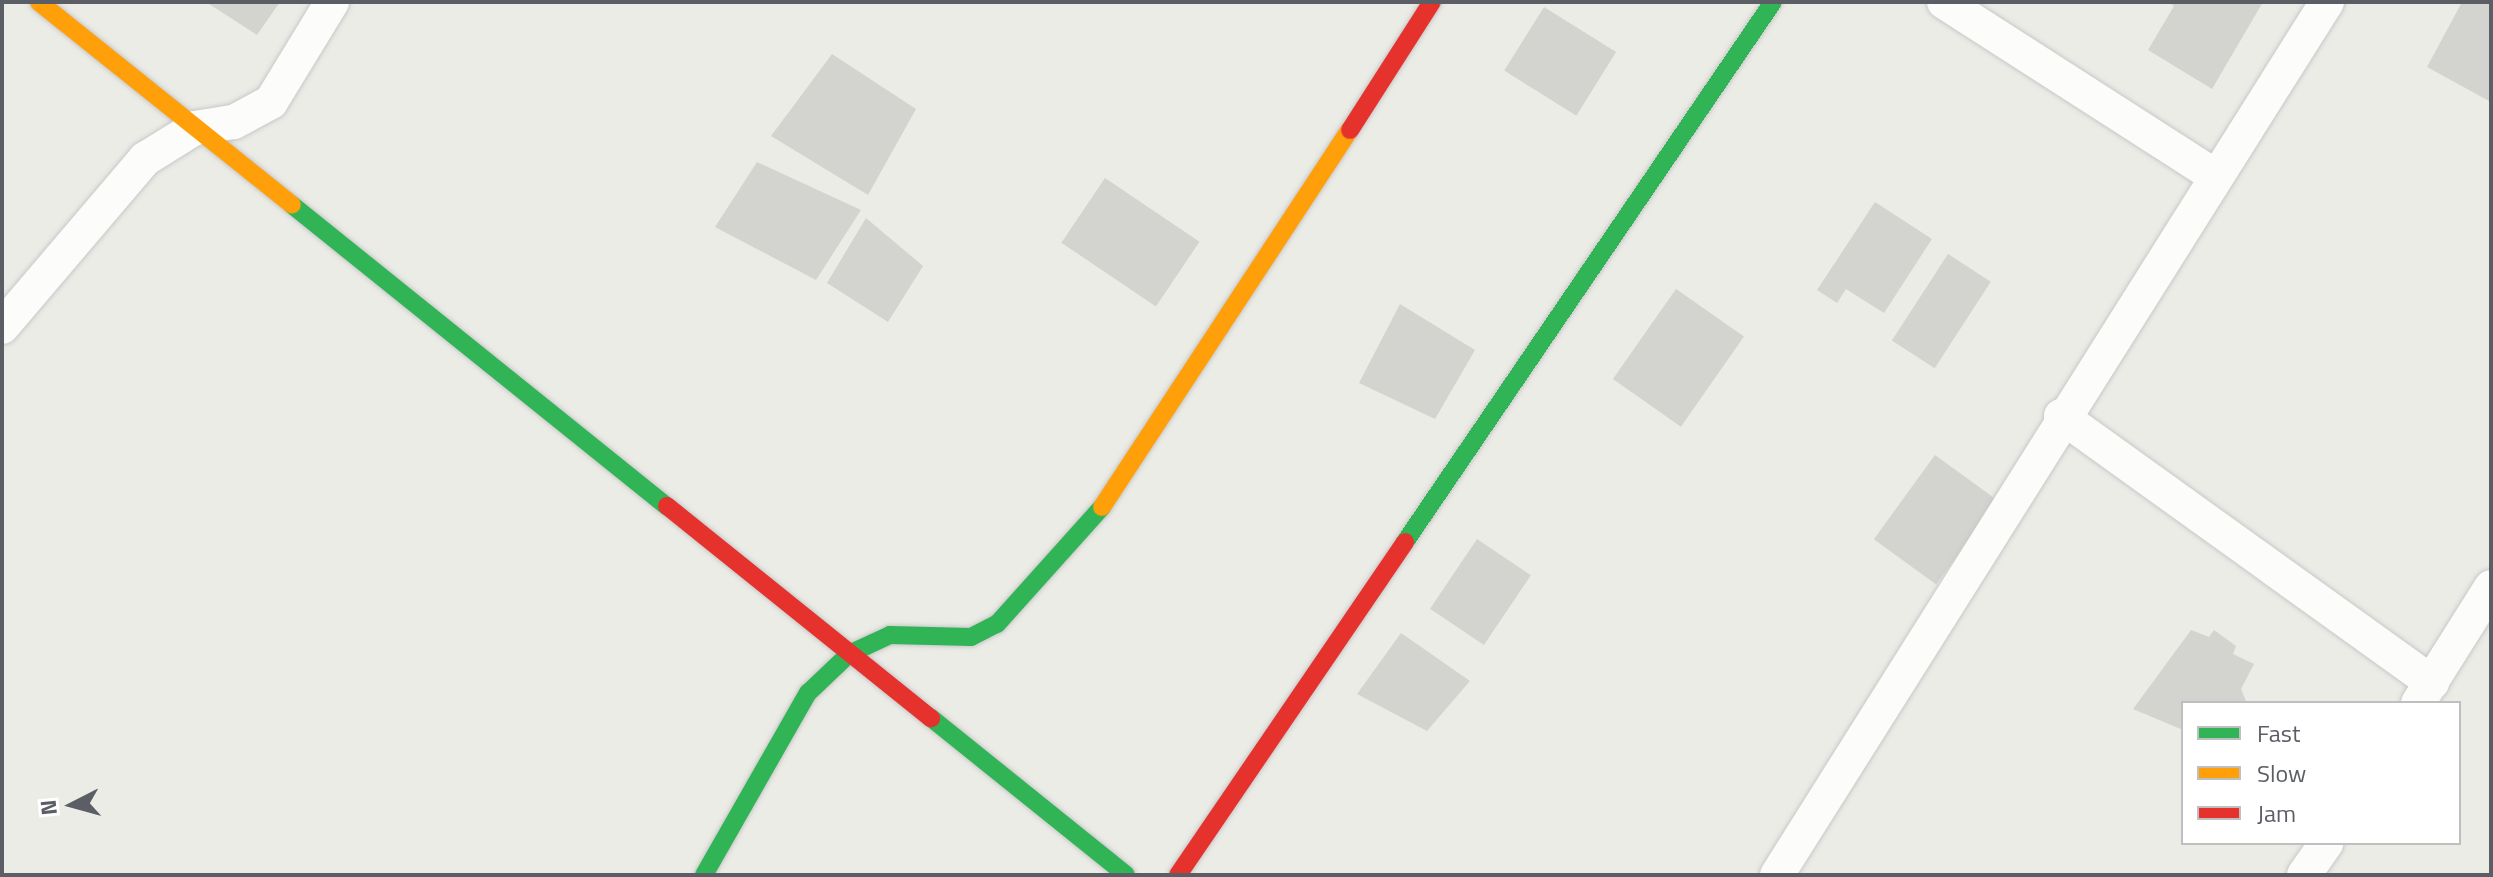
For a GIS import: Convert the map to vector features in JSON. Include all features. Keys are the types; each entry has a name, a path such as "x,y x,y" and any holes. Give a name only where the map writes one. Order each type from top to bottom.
{"street":[{"path":"39,2 1126,875"},
{"path":"2,327 145,159 195,128 234,122 271,102 332,2"},
{"path":"704,875 808,693 849,654 890,635 971,637 997,624 1042,580 1118,490 1432,2"},
{"path":"1178,875 1773,2"},
{"path":"1944,2 2213,175"},
{"path":"1777,875 2061,416 2327,2"},
{"path":"2061,416 2425,693 2491,587"},
{"path":"2304,875 2325,845"}],"building":[{"path":"206,2 280,2 257,35"},
{"path":"2168,2 2263,2 2212,89 2148,50 2174,6"},
{"path":"2462,2 2491,2 2489,101 2427,67"},
{"path":"1544,7 1616,52 1576,116 1504,71"},
{"path":"832,54 916,109 868,195 771,136"},
{"path":"757,162 861,210 816,280 715,227"},
{"path":"1105,178 1200,242 1156,306 1061,243"},
{"path":"1875,202 1932,239 1884,313 1846,289 1837,303 1817,290"},
{"path":"866,218 923,266 888,322 827,283"},
{"path":"1948,254 1991,282 1935,368 1892,340"},
{"path":"1676,289 1744,337 1681,427 1613,379"},
{"path":"1400,304 1475,350 1435,419 1359,383"},
{"path":"1935,455 1997,500 1936,584 1874,539"},
{"path":"1477,539 1531,575 1484,645 1430,609"},
{"path":"2191,630 2209,637 2214,630 2236,646 2233,654 2254,664 2241,689 2246,701 2181,701 2181,729 2133,709"},
{"path":"1401,633 1470,681 1427,731 1357,694"}],"traffic: fast":[{"path":"1405,542 1773,2"},
{"path":"292,205 667,506"},
{"path":"704,875 808,693 849,654 890,635 971,637 997,624 1102,507"},
{"path":"931,718 1126,875"}],"traffic: slow":[{"path":"39,2 292,205"},
{"path":"1102,507 1350,130"}],"traffic: jam":[{"path":"1350,130 1432,2"},
{"path":"667,506 931,718"},
{"path":"1178,875 1405,542"}]}
